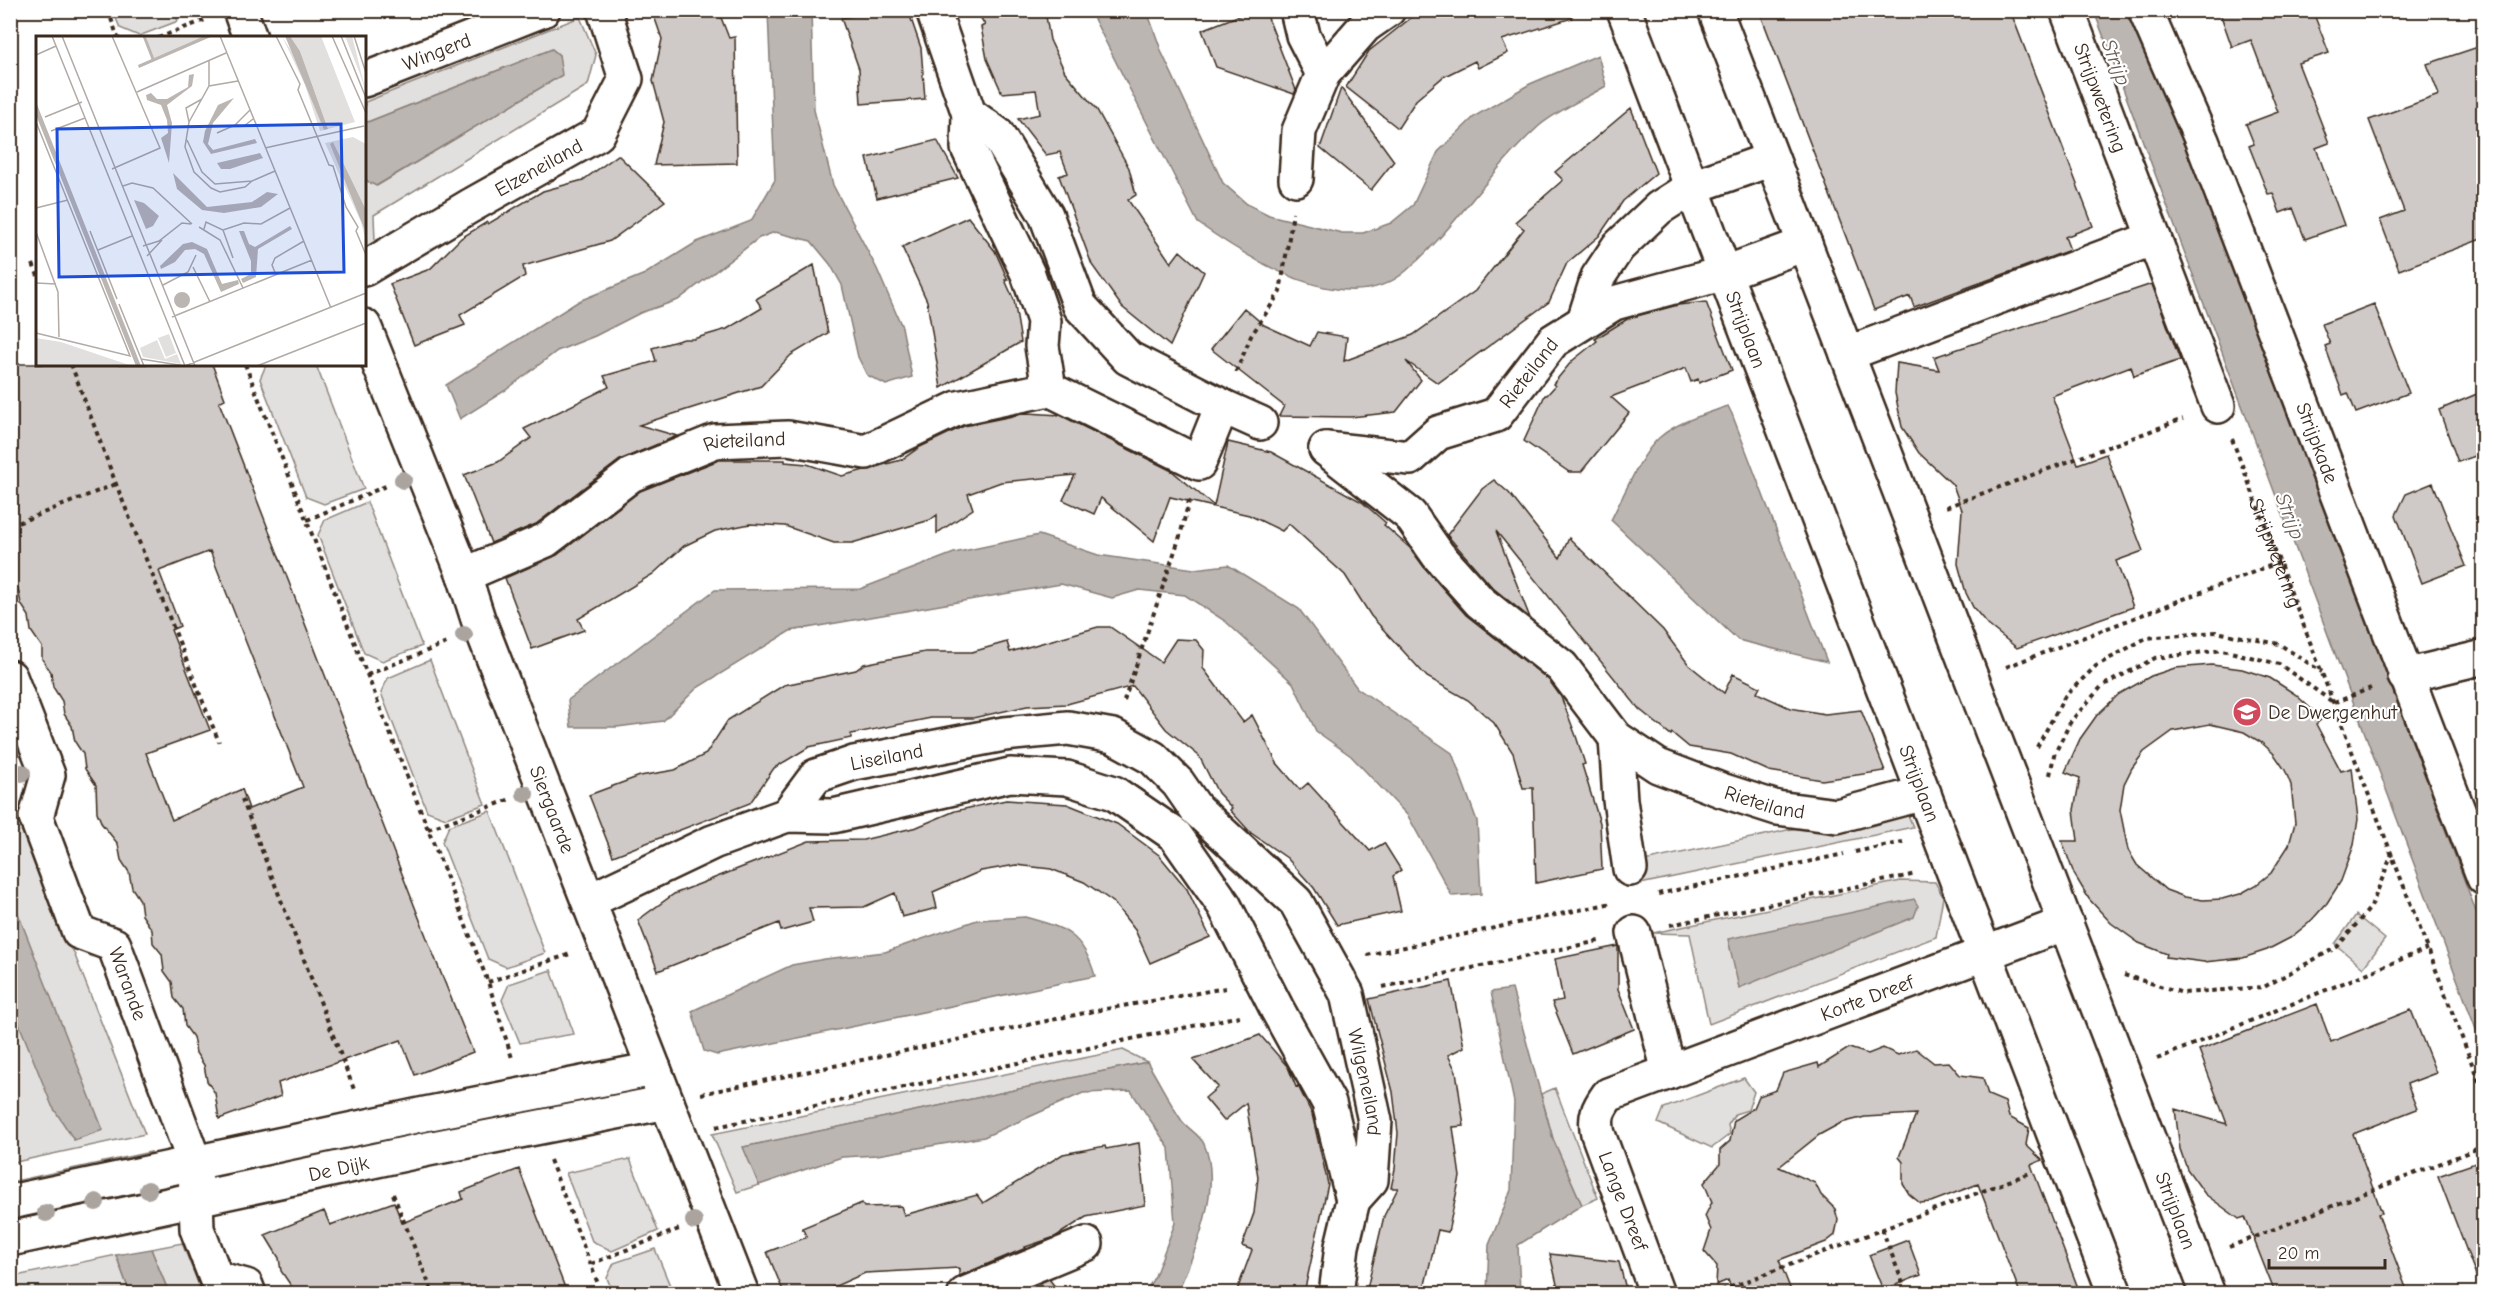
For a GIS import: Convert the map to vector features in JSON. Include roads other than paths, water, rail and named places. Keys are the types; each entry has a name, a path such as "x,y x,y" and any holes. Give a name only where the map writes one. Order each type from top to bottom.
{"street":[{"path":"240,10 249,36"},
{"name":"Wingerd","path":"366,79 543,10"},
{"name":"Elzeneiland","path":"366,268 598,134 626,79 604,10"},
{"path":"933,10 969,114 968,148 1028,274 1044,321 1042,346 1049,389 1199,463 1222,406"},
{"path":"1297,10 1303,35 1323,74"},
{"path":"1296,179 1299,130 1323,74 1365,26 1389,10"},
{"name":"Strijplaan","path":"1624,10 2115,1293"},
{"name":"Strijplaan","path":"1715,10 2208,1293"},
{"name":"Strijpwetering","path":"2067,10 2218,406"},
{"name":"Strijpkade","path":"2145,10 2202,141 2484,878"},
{"path":"969,114 997,134 1046,215 1080,306 1128,358 1260,423"},
{"path":"1584,321 1598,277 1618,247 1659,208 1692,187 1772,159"},
{"path":"1847,354 2154,238"},
{"name":"Strijplaan","path":"1725,273 1805,244"},
{"name":"Rieteiland","path":"1725,273 1614,303 1553,341 1496,415 1438,433 1410,458 1326,449 1410,515 1438,555 1480,602 1562,667 1616,738 1658,766 1777,808 1837,816 1924,793"},
{"path":"1044,321 1080,306"},
{"name":"Siergaarde","path":"366,331 464,575 478,620 742,1293"},
{"name":"Rieteiland","path":"464,575 546,540 631,475 715,441 788,438 866,453 958,408 1049,389"},
{"path":"1410,458 1410,515"},
{"path":"2405,676 2484,657"},
{"name":"Warande","path":"10,677 48,776 36,817 79,932 114,945 195,1164 198,1200 197,1228 216,1278 246,1286 249,1293"},
{"name":"Liseiland","path":"787,815 816,776 854,763 1004,734 1068,728 1113,736 1153,758 1178,783 1196,809 1296,902 1330,963"},
{"path":"1004,734 1010,776"},
{"path":"1616,738 1620,800 1630,869"},
{"path":"589,901 713,842 787,815 833,816 1010,776 1067,778 1114,793 1175,835 1196,809"},
{"name":"Wilgeneiland","path":"1175,835 1224,905 1329,1103 1353,1200"},
{"name":"Korte Dreef","path":"1599,1108 1608,1095 2066,923"},
{"path":"1634,933 1669,1072"},
{"name":"Wilgeneiland","path":"1330,963 1347,994 1375,1121 1371,1179 1353,1200 1342,1246 1336,1293"},
{"name":"De Dijk","path":"10,1203 368,1126 654,1069"},
{"name":"De Dijk","path":"10,1239 380,1160 667,1102"},
{"name":"Lange Dreef","path":"1599,1108 1595,1120 1598,1134 1657,1293"},
{"path":"965,1293 1086,1244"}],"water":[{"path":"768,11 811,11 814,110 833,185 877,269 902,327 912,377 886,385 867,375 858,357 842,285 830,264 811,241 775,232 759,238 678,300 640,313 595,336 557,351 506,390 460,419 446,385 579,301 645,274 697,242 751,221 775,180"},
{"path":"1090,11 1147,11 1162,53 1223,183 1247,204 1269,215 1342,233 1363,233 1391,223 1413,205 1438,152 1475,116 1530,84 1598,55 1606,86 1539,126 1521,143 1441,236 1406,271 1382,285 1356,290 1328,288 1299,280 1271,267 1244,253 1198,223"},
{"name":"Strijp","path":"2094,11 2137,11 2483,930 2483,1048"},
{"path":"552,49 559,55 562,75 376,186 366,179 366,123"},
{"path":"1728,406 1827,662 1738,640 1611,520 1639,464 1660,437 1684,422"},
{"path":"1039,535 1098,555 1194,569 1228,565 1299,609 1357,688 1452,753 1477,821 1481,894 1452,896 1408,816 1351,756 1316,731 1293,683 1225,621 1185,595 1139,590 1112,598 1061,584 790,631 697,688 663,721 617,727 571,727 568,700 715,590 860,589 954,553"},
{"path":"10,893 103,1130 74,1140 52,1106 11,1004"},
{"path":"1914,899 1918,906 1914,917 1739,988 1728,939"},
{"path":"1025,917 1062,929 1078,941 1085,950 1095,976 717,1055 704,1051 692,1011 792,965 885,952 977,920"},
{"path":"1512,989 1553,1139 1582,1205 1518,1245 1520,1293 1487,1293 1489,1245 1511,1190 1514,1102 1491,992"},
{"path":"1147,1062 1182,1121 1204,1144 1209,1161 1209,1199 1204,1220 1177,1293 1145,1293 1155,1276 1175,1223 1169,1148 1131,1091 1083,1093 984,1137 877,1155 842,1157 759,1185 743,1147"},
{"path":"151,1249 169,1293 130,1293 116,1255"}],"place":[{"name":"De Dwergenhut","path":"2247,712"}]}
